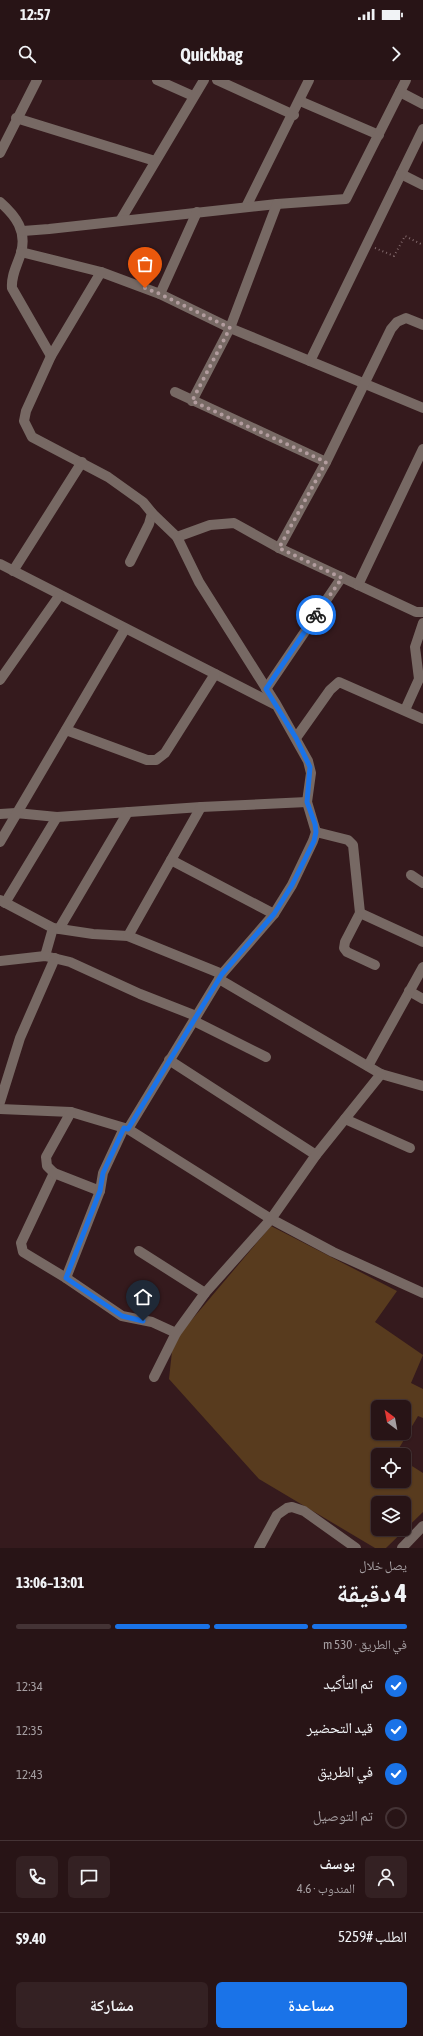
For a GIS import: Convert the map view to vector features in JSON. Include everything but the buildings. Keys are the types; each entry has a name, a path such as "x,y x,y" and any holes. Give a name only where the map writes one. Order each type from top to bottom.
{"street":[{"path":"0,153 16,118 37,80"},
{"path":"157,80 193,96"},
{"path":"120,221 193,96 204,80"},
{"path":"217,80 294,115"},
{"path":"246,207 294,115 309,80"},
{"path":"23,231 246,207 346,199 406,80"},
{"path":"400,92 423,104"},
{"path":"300,101 379,135"},
{"path":"16,118 155,161"},
{"path":"310,361 423,129"},
{"path":"401,174 423,184"},
{"path":"0,202 10,211 23,231 21,252 11,279 12,288 52,356"},
{"path":"192,401 230,328 277,204"},
{"path":"160,294 197,212"},
{"path":"21,252 101,272 160,294 230,328 423,408"},
{"path":"66,1278 100,1191 103,1173 126,1128 220,977 274,914 295,879 314,841 316,832 307,802 310,767 296,738 276,704 199,582 177,537 152,513 143,502 130,492 82,462 32,436 26,428 24,421 26,411 52,356 101,272"},
{"path":"279,548 326,462 391,329 396,322 406,318 423,325"},
{"path":"175,392 326,462"},
{"path":"358,585 423,449"},
{"path":"14,571 82,462"},
{"path":"130,562 149,524 152,513"},
{"path":"177,537 210,525 234,523 279,548 342,578 416,612 423,612"},
{"path":"0,564 59,596 276,704"},
{"path":"266,689 342,578"},
{"path":"0,680 59,596"},
{"path":"405,710 421,679 415,648 423,623"},
{"path":"0,842 125,629"},
{"path":"66,730 147,760 156,760 165,753 215,674"},
{"path":"296,738 330,690 339,682 423,719"},
{"path":"0,814 16,813 57,817 201,807 307,802"},
{"path":"128,936 201,807"},
{"path":"45,956 56,928 128,812"},
{"path":"57,817 3,902 56,928 93,934 128,936 220,977 382,1074 423,1086"},
{"path":"316,832 348,840 353,845 360,913 344,948 347,952 376,965"},
{"path":"171,860 274,914"},
{"path":"410,875 423,883"},
{"path":"360,913 423,942"},
{"path":"0,961 45,956 70,962 195,1019 266,1057"},
{"path":"0,1102 20,1038 55,958"},
{"path":"368,1066 423,967"},
{"path":"409,991 423,999"},
{"path":"169,1060 316,1155"},
{"path":"154,1377 176,1333 205,1293 271,1219 316,1155 382,1074"},
{"path":"0,1110 71,1112 126,1128 271,1219 333,1252 423,1293"},
{"path":"71,1112 46,1157 47,1166 54,1173 100,1191"},
{"path":"345,1119 410,1148"},
{"path":"54,1173 21,1243 21,1247 26,1255 66,1278 122,1316 152,1322 176,1333"},
{"path":"139,1251 205,1293"},
{"path":"259,1548 277,1515 287,1508 292,1507 304,1511 356,1548"},
{"path":"402,1548 423,1526"}],"path":[{"path":"366,244 394,256 405,236 423,245"}],"shaded area":[{"path":"271,1226 397,1291 375,1322 423,1355 411,1383 423,1389 423,1418 418,1416 411,1428 411,1400 371,1400 371,1440 404,1440 399,1448 371,1448 371,1488 411,1488 411,1465 423,1473 423,1512 411,1524 411,1496 371,1496 371,1536 398,1536 386,1548 375,1548 259,1479 169,1379 173,1342"}],"way so far":[{"path":"145,288 230,328 192,401 326,462 279,548 342,578 316,615"}],"route":[{"path":"143,1321 122,1316 66,1278 100,1191 103,1173 124,1128 128,1129 222,974 274,914 292,885 314,841 316,832 315,824 307,802 311,773 310,767 296,738 266,689 316,615"}]}
